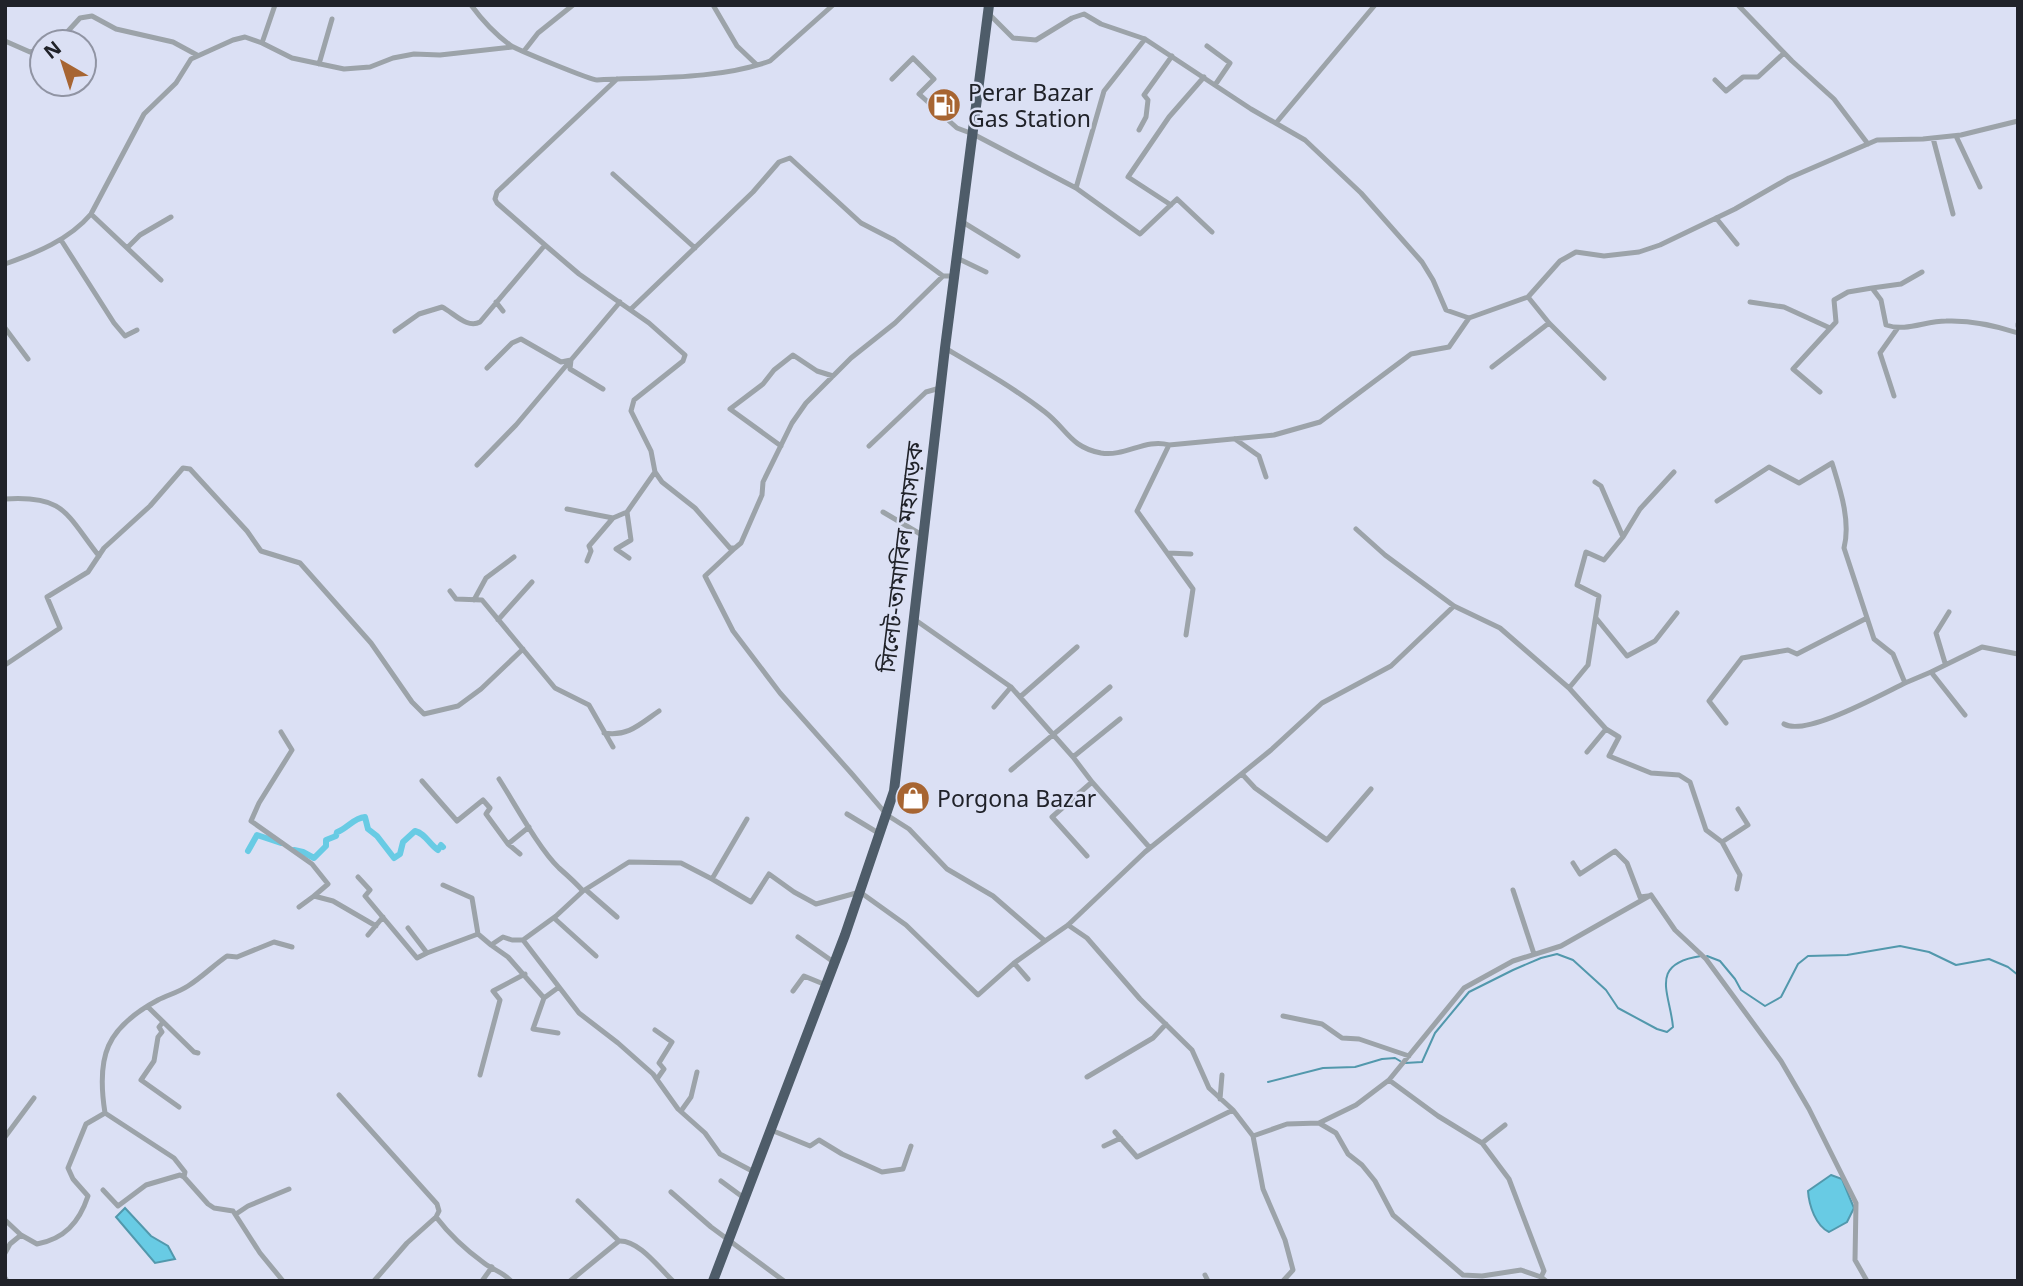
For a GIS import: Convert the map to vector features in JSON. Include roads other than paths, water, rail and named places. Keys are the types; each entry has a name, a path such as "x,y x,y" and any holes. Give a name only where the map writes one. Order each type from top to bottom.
{"highway":[{"name":"সিলেট-তামাবিল মহাসড়ক","path":"713,1281 827,985 894,791 945,348 949,276 957,257 988,9"}],"street":[{"path":"262,43 275,5"},
{"path":"471,5 512,47 589,80 699,75 757,65 770,61 833,5"},
{"path":"524,51 538,33 573,5"},
{"path":"713,5 737,47 757,65"},
{"path":"1276,123 1375,5"},
{"path":"1738,5 1784,53 1834,99 1868,144"},
{"path":"988,9 1013,38 1036,40 1072,18 1084,15 1101,24 1145,39 1305,140 1361,193 1422,262 1446,310 1469,318"},
{"path":"71,28 80,18 92,16 116,29 173,42 197,55"},
{"path":"319,64 332,19"},
{"path":"5,264 61,240 91,214 145,114 176,83 187,63 197,55 245,37 292,58 344,69 370,67 393,58 414,54 440,55 512,47"},
{"path":"1076,188 1104,91 1145,39"},
{"path":"5,41 28,51"},
{"path":"1207,46 1230,63 1215,85"},
{"path":"1715,80 1726,91 1743,77 1758,77 1784,53"},
{"path":"1139,130 1146,117 1148,100 1144,95 1172,56"},
{"path":"891,79 913,58 934,79 919,94 957,128 1076,188 1140,234 1177,199 1212,232"},
{"path":"1171,205 1128,177 1169,117 1204,77"},
{"path":"617,79 496,192 495,199 579,274 631,309 685,355 683,361 634,400 631,411 651,450 655,472 662,482 695,508 730,548 735,548"},
{"path":"945,348 988,373 1048,414 1075,444 1101,453 1122,452 1156,441 1169,445 1274,435 1320,422 1411,354 1449,347 1469,318 1528,297 1560,261 1576,251 1604,256 1639,252 1660,245 1790,178 1877,140 1956,136 2018,121"},
{"path":"1956,136 1980,187"},
{"path":"1933,138 1953,214"},
{"path":"631,309 753,192 779,162 790,158 861,223 894,240 949,276 851,358 806,403 792,423 763,482 762,495 741,543 705,576 733,631 780,694 887,815 909,829 947,869 993,896 1045,941"},
{"path":"614,174 695,248"},
{"path":"91,214 161,280"},
{"path":"127,248 140,234 171,217"},
{"path":"1716,218 1737,244"},
{"path":"961,220 1018,256"},
{"path":"61,240 114,323 125,336 137,330"},
{"path":"395,331 419,314 442,307 468,324 475,325 545,245"},
{"path":"957,257 986,272"},
{"path":"1820,392 1793,369 1836,322 1834,300 1848,292 1901,284 1922,272"},
{"path":"1872,288 1881,300 1886,325 1897,329 1944,321 1981,322 2018,333"},
{"path":"1528,297 1549,323 1604,378"},
{"path":"496,302 503,311"},
{"path":"477,465 516,425 620,302"},
{"path":"1750,302 1784,307 1830,328"},
{"path":"1492,368 1549,323"},
{"path":"5,328 28,359"},
{"path":"1894,396 1880,353 1897,329"},
{"path":"488,368 512,343 521,339 561,362 571,360"},
{"path":"781,446 730,409 764,384 774,370 793,355 817,371 833,376"},
{"path":"571,360 570,369 603,389"},
{"path":"869,446 926,392 940,388"},
{"path":"1235,439 1258,456 1266,477"},
{"path":"1169,445 1138,511 1193,589 1186,635"},
{"path":"1717,501 1769,467 1799,483 1832,463 1839,484 1848,534 1844,548 1867,618 1874,639 1893,654 1905,683"},
{"path":"5,665 60,628 47,597 88,572 104,548 150,506 183,468 190,469 247,531 261,551 300,563 371,643 412,702 424,714 458,706 481,689 523,649"},
{"path":"587,561 591,551 589,546 613,518 627,512 655,472"},
{"path":"1569,688 1588,665 1599,596 1577,585 1586,552 1604,560 1623,537 1640,509 1674,472"},
{"path":"1595,482 1601,486 1623,537"},
{"path":"5,499 43,499 61,508 99,556"},
{"path":"567,509 613,518"},
{"path":"627,512 631,540 616,549 629,558"},
{"path":"883,512 923,536"},
{"path":"1356,529 1385,555 1454,606 1500,628 1569,688 1606,729 1619,737 1609,756 1651,773 1679,775 1690,782 1706,830 1722,842 1740,875 1737,889"},
{"path":"1168,553 1191,554"},
{"path":"474,600 486,578 513,557"},
{"path":"498,620 532,582"},
{"path":"450,591 456,599 482,600 555,688 589,705 613,747"},
{"path":"491,945 503,937 523,940 554,918 584,890 629,862 681,863 751,902 769,874 816,904 860,892 906,925 978,995 1014,963 1068,925 1150,848 1242,774 1322,704 1391,666 1454,606"},
{"path":"1945,663 1936,633 1949,612"},
{"path":"1595,618 1627,656 1656,641 1678,613"},
{"path":"1727,723 1709,701 1742,658 1787,650 1797,654 1867,618"},
{"path":"914,619 1011,687 1150,848"},
{"path":"1020,697 1077,647"},
{"path":"1784,724 1790,728 1810,725 1836,716 1982,647 2018,654"},
{"path":"1931,672 1965,715"},
{"path":"994,707 1011,687"},
{"path":"1011,770 1110,687"},
{"path":"604,733 618,736 634,729 659,711"},
{"path":"1073,758 1120,719"},
{"path":"1587,752 1606,729"},
{"path":"281,732 292,750 251,821 312,864 328,884 299,907"},
{"path":"1242,774 1255,789 1327,840 1371,789"},
{"path":"499,779 559,868 617,917"},
{"path":"422,781 457,821 483,800 490,807 486,814 508,845 520,854"},
{"path":"1087,856 1052,817 1092,782"},
{"path":"1722,842 1748,825 1738,809"},
{"path":"847,814 880,835"},
{"path":"712,879 747,819"},
{"path":"508,845 530,827"},
{"path":"1573,863 1580,874 1615,851 1627,863 1640,897 1651,895"},
{"path":"358,877 370,890 365,896 418,958 478,934"},
{"path":"443,885 472,898 478,934 508,957 544,998"},
{"path":"1513,890 1534,954"},
{"path":"1253,1136 1287,1124 1319,1123 1356,1105 1389,1080 1464,988 1513,961 1561,946 1651,895"},
{"path":"1651,895 1675,930 1706,959 1781,1062 1809,1109 1856,1203 1855,1260 1867,1281"},
{"path":"314,896 333,901 376,926"},
{"path":"368,935 383,917"},
{"path":"554,918 596,956"},
{"path":"1068,925 1087,938 1140,999 1192,1050 1209,1088 1233,1110 1253,1136 1263,1189 1285,1240 1293,1270 1283,1281"},
{"path":"408,928 427,953"},
{"path":"798,937 835,963"},
{"path":"523,940 579,1013 618,1042 657,1079 681,1111 705,1133 720,1154 754,1172"},
{"path":"184,1177 185,1172 174,1158 105,1113 100,1084 111,1039 117,1029 157,1000 187,987 227,956 237,957 274,942 292,947"},
{"path":"1014,963 1028,979"},
{"path":"480,1075 500,1000 493,991 525,974"},
{"path":"793,991 804,975 827,985"},
{"path":"558,1033 533,1028 544,998 559,987"},
{"path":"148,1007 198,1053"},
{"path":"1283,1016 1322,1024 1342,1038 1359,1039 1409,1056"},
{"path":"163,1022 159,1027 162,1032 158,1037 154,1061 141,1080 179,1107"},
{"path":"1087,1077 1153,1038 1166,1024"},
{"path":"655,1030 673,1042 659,1063 664,1069 657,1079"},
{"path":"681,1111 691,1097 697,1072"},
{"path":"1220,1099 1222,1075"},
{"path":"1319,1123 1336,1133 1348,1153 1375,1181 1393,1216 1463,1275 1482,1276 1521,1270 1543,1279 1544,1271 1509,1179 1482,1143 1438,1116 1389,1080"},
{"path":"339,1095 437,1204 439,1210 436,1217 407,1243 374,1281"},
{"path":"5,1137 34,1098"},
{"path":"1136,1165 1133,1160 1137,1157 1233,1110"},
{"path":"5,1220 21,1235 37,1244 58,1238 78,1218 88,1196 73,1179 68,1168 86,1124 105,1113"},
{"path":"1482,1143 1505,1125"},
{"path":"772,1126 810,1146 819,1140 842,1154 882,1171 903,1169 911,1146"},
{"path":"1115,1132 1137,1157"},
{"path":"1104,1146 1121,1138"},
{"path":"103,1190 118,1206 146,1185 180,1175 184,1177 208,1204 214,1208 230,1209 236,1214 260,1253 283,1281"},
{"path":"721,1181 744,1198"},
{"path":"236,1214 248,1206 289,1189"},
{"path":"671,1192 695,1214 784,1281"},
{"path":"578,1201 619,1241"},
{"path":"436,1217 460,1243 511,1281"},
{"path":"5,1253 10,1244 21,1235"},
{"path":"570,1281 619,1241 624,1240 636,1247 673,1281"},
{"path":"482,1281 492,1267"}],"water":[{"path":"1831,1175 1842,1179 1854,1208 1847,1222 1829,1232 1820,1225 1814,1215 1808,1191"},
{"path":"125,1208 151,1236 168,1246 175,1259 155,1263 116,1217"}],"waterway":[{"path":"294,850 314,858 326,846 326,840 336,836 337,832 357,819 365,817 368,829 394,858 400,854 403,842 415,831 422,834 438,850 441,845 443,847"},
{"path":"248,851 257,835 281,843"},
{"path":"1707,956 1720,961 1741,990 1765,1006 1781,997 1798,964 1808,956 1847,955 1900,946 1929,952 1956,965 1989,959 2008,967 2018,975"},
{"path":"1405,1063 1422,1062 1435,1033 1469,992 1513,970 1557,954 1573,960 1606,990 1618,1008 1667,1032 1673,1027 1666,982 1668,973 1684,960 1701,956"},
{"path":"1268,1082 1323,1068 1355,1067 1382,1059 1395,1058 1400,1061"}],"place":[{"name":"Perar Bazar Gas Station","path":"944,105"},
{"name":"Porgona Bazar","path":"913,798"}]}
